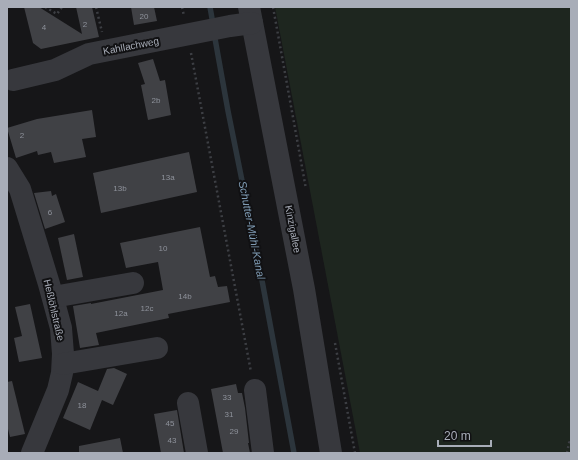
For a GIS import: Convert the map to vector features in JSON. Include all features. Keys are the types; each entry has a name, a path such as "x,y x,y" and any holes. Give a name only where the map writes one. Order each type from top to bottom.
{"street":[{"name":"Kahllachweg","path":"13,80 55,70 90,54 230,26 250,15"},
{"name":"Kinzigallee","path":"250,15 304,288 331,453"},
{"name":"Heßlöhlstraße","path":"7,168 20,189 53,297 61,328 64,354 62,374 58,390 32,453"},
{"path":"53,297 133,283"},
{"path":"63,364 157,348"},
{"path":"255,390 263,453"},
{"path":"188,403 197,453"}],"path":[{"path":"45,7 57,14 62,7"},
{"path":"96,7 107,51"},
{"path":"188,34 255,390"},
{"path":"567,453 571,440"}],"shaded area":[{"path":"275,7 571,7 571,453 360,453"}],"building":[{"path":"24,7 39,7 82,34 76,7 92,7 99,37 41,49 33,43"},
{"path":"131,7 154,7 157,21 134,25"},
{"path":"153,59 160,81 165,80 171,115 148,120 141,85 145,84 138,63"},
{"path":"92,110 96,137 82,139 86,157 54,163 51,152 38,155 37,151 16,158 7,128 37,119"},
{"path":"189,152 197,192 101,213 93,173"},
{"path":"51,191 52,196 56,194 65,222 45,229 34,193"},
{"path":"200,227 210,277 215,276 218,287 227,286 230,302 168,314 169,318 96,333 99,345 80,348 73,306 163,290 158,262 126,268 120,243"},
{"path":"74,234 83,277 67,280 58,238"},
{"path":"30,304 42,358 19,362 14,338 22,336 15,307"},
{"path":"114,368 127,374 113,405 102,400 90,430 63,418 78,382 98,391 107,369"},
{"path":"12,381 25,434 10,437 7,425 7,382"},
{"path":"236,384 238,393 242,393 250,453 223,453 211,389"},
{"path":"177,410 184,453 161,453 154,414"},
{"path":"120,438 123,453 79,453 79,446"}],"waterway":[{"name":"Schutter-Mühl-Kanal","path":"210,7 213,24"},
{"name":"Schutter-Mühl-Kanal","path":"214,33 294,453"}]}
